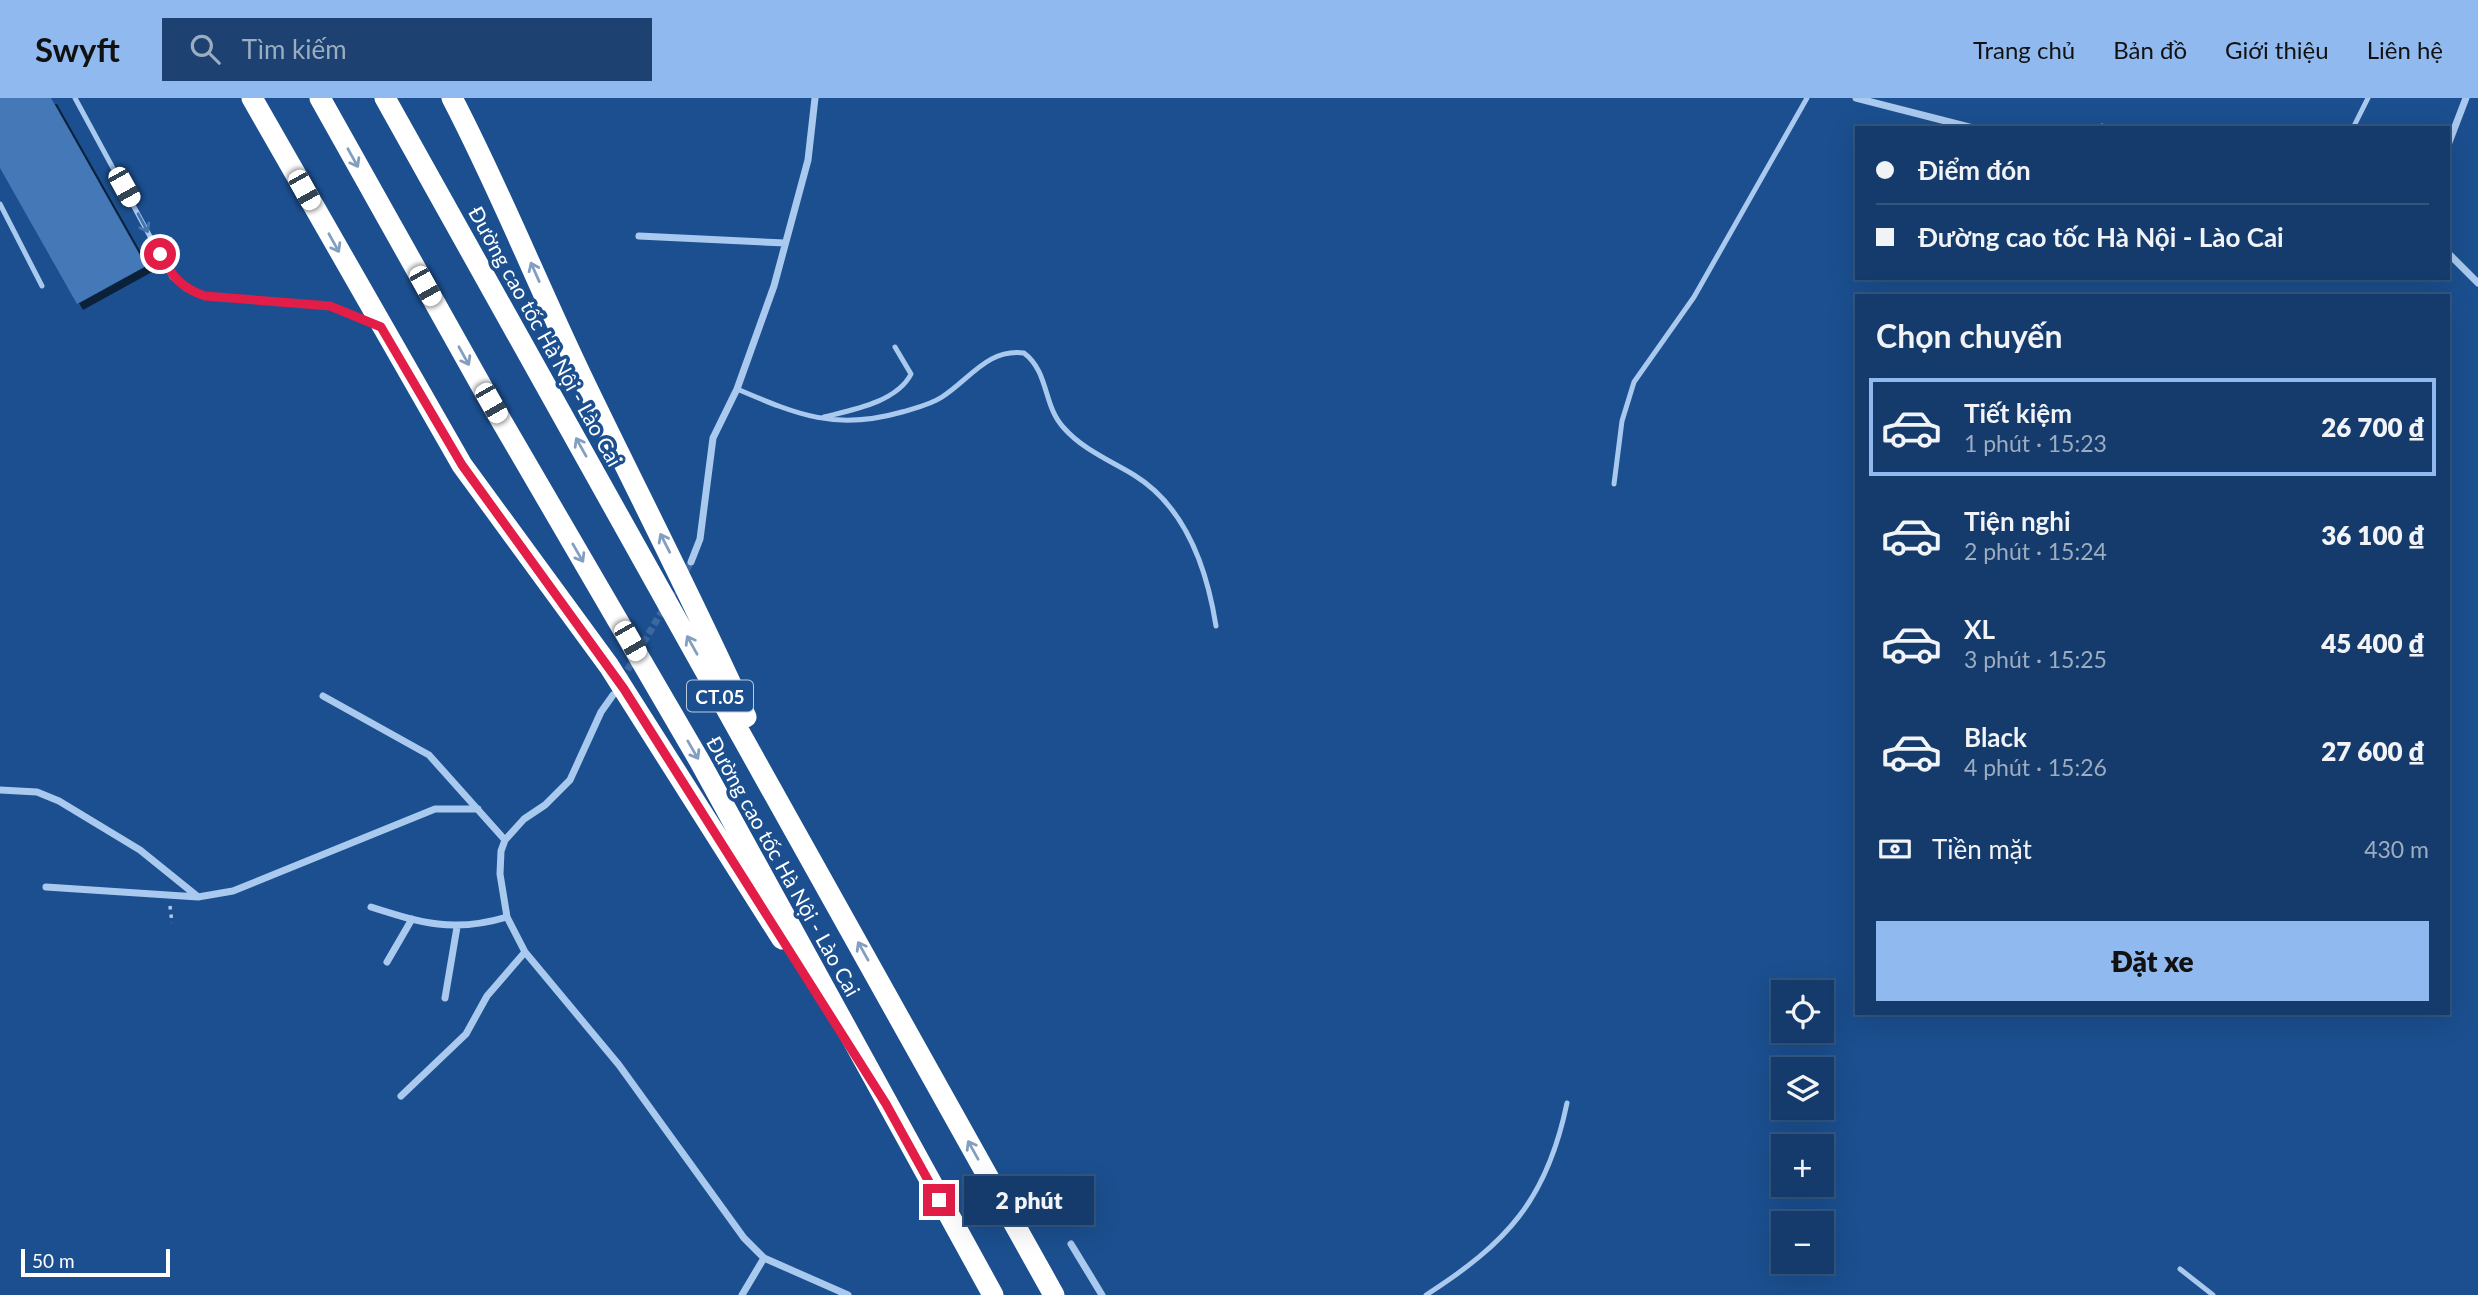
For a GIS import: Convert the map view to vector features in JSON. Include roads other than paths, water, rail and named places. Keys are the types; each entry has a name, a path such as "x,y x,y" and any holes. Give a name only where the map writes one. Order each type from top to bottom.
{"highway":[{"path":"252,98 462,465 609,666 886,1104"},
{"name":"Đường cao tốc Hà Nội - Lào Cai","path":"320,98 491,403 699,760 993,1295"},
{"name":"Đường cao tốc Hà Nội - Lào Cai","path":"385,98 1054,1295"},
{"path":"452,98 497,186 579,372 688,588 807,850"}],"street":[{"path":"691,562 700,538 713,438 737,389 775,286 808,160 815,98"},
{"path":"1856,98 1965,126"},
{"path":"2450,140 2466,98"},
{"path":"639,236 785,243"},
{"path":"2450,255 2478,282"},
{"path":"613,695 601,712 570,780 545,805 524,819 505,840 501,850 499,874 507,917 525,951 619,1065 720,1208 764,1258 848,1295"},
{"path":"323,696 429,755 505,840"},
{"path":"0,790 37,792 59,801 140,850 198,897"},
{"path":"46,887 198,897 254,884 435,809 478,809"},
{"path":"371,907 434,925 457,927 507,917"},
{"path":"387,962 412,919"},
{"path":"445,998 457,927"},
{"path":"401,1097 466,1034 488,996 525,951"},
{"path":"1071,1244 1102,1295"},
{"path":"742,1295 764,1258"}],"lane":[{"path":"75,98 172,277 186,289 205,296 330,306 381,327"},
{"path":"1614,484 1622,421 1634,382 1694,297 1807,98"},
{"path":"2354,126 2368,98"},
{"path":"0,204 42,286"},
{"path":"821,418 864,407 906,384 911,374 895,347"},
{"path":"737,389 780,408 837,423 856,422 922,406 942,398 987,361 1004,352 1024,353 1042,374 1060,424 1081,444 1150,486 1179,521 1200,557 1216,626"},
{"path":"1426,1295 1483,1257 1502,1239 1536,1195 1559,1144 1567,1103"},
{"path":"2180,1269 2213,1295"}],"tunnel":[{"path":"622,679 691,562"}]}
